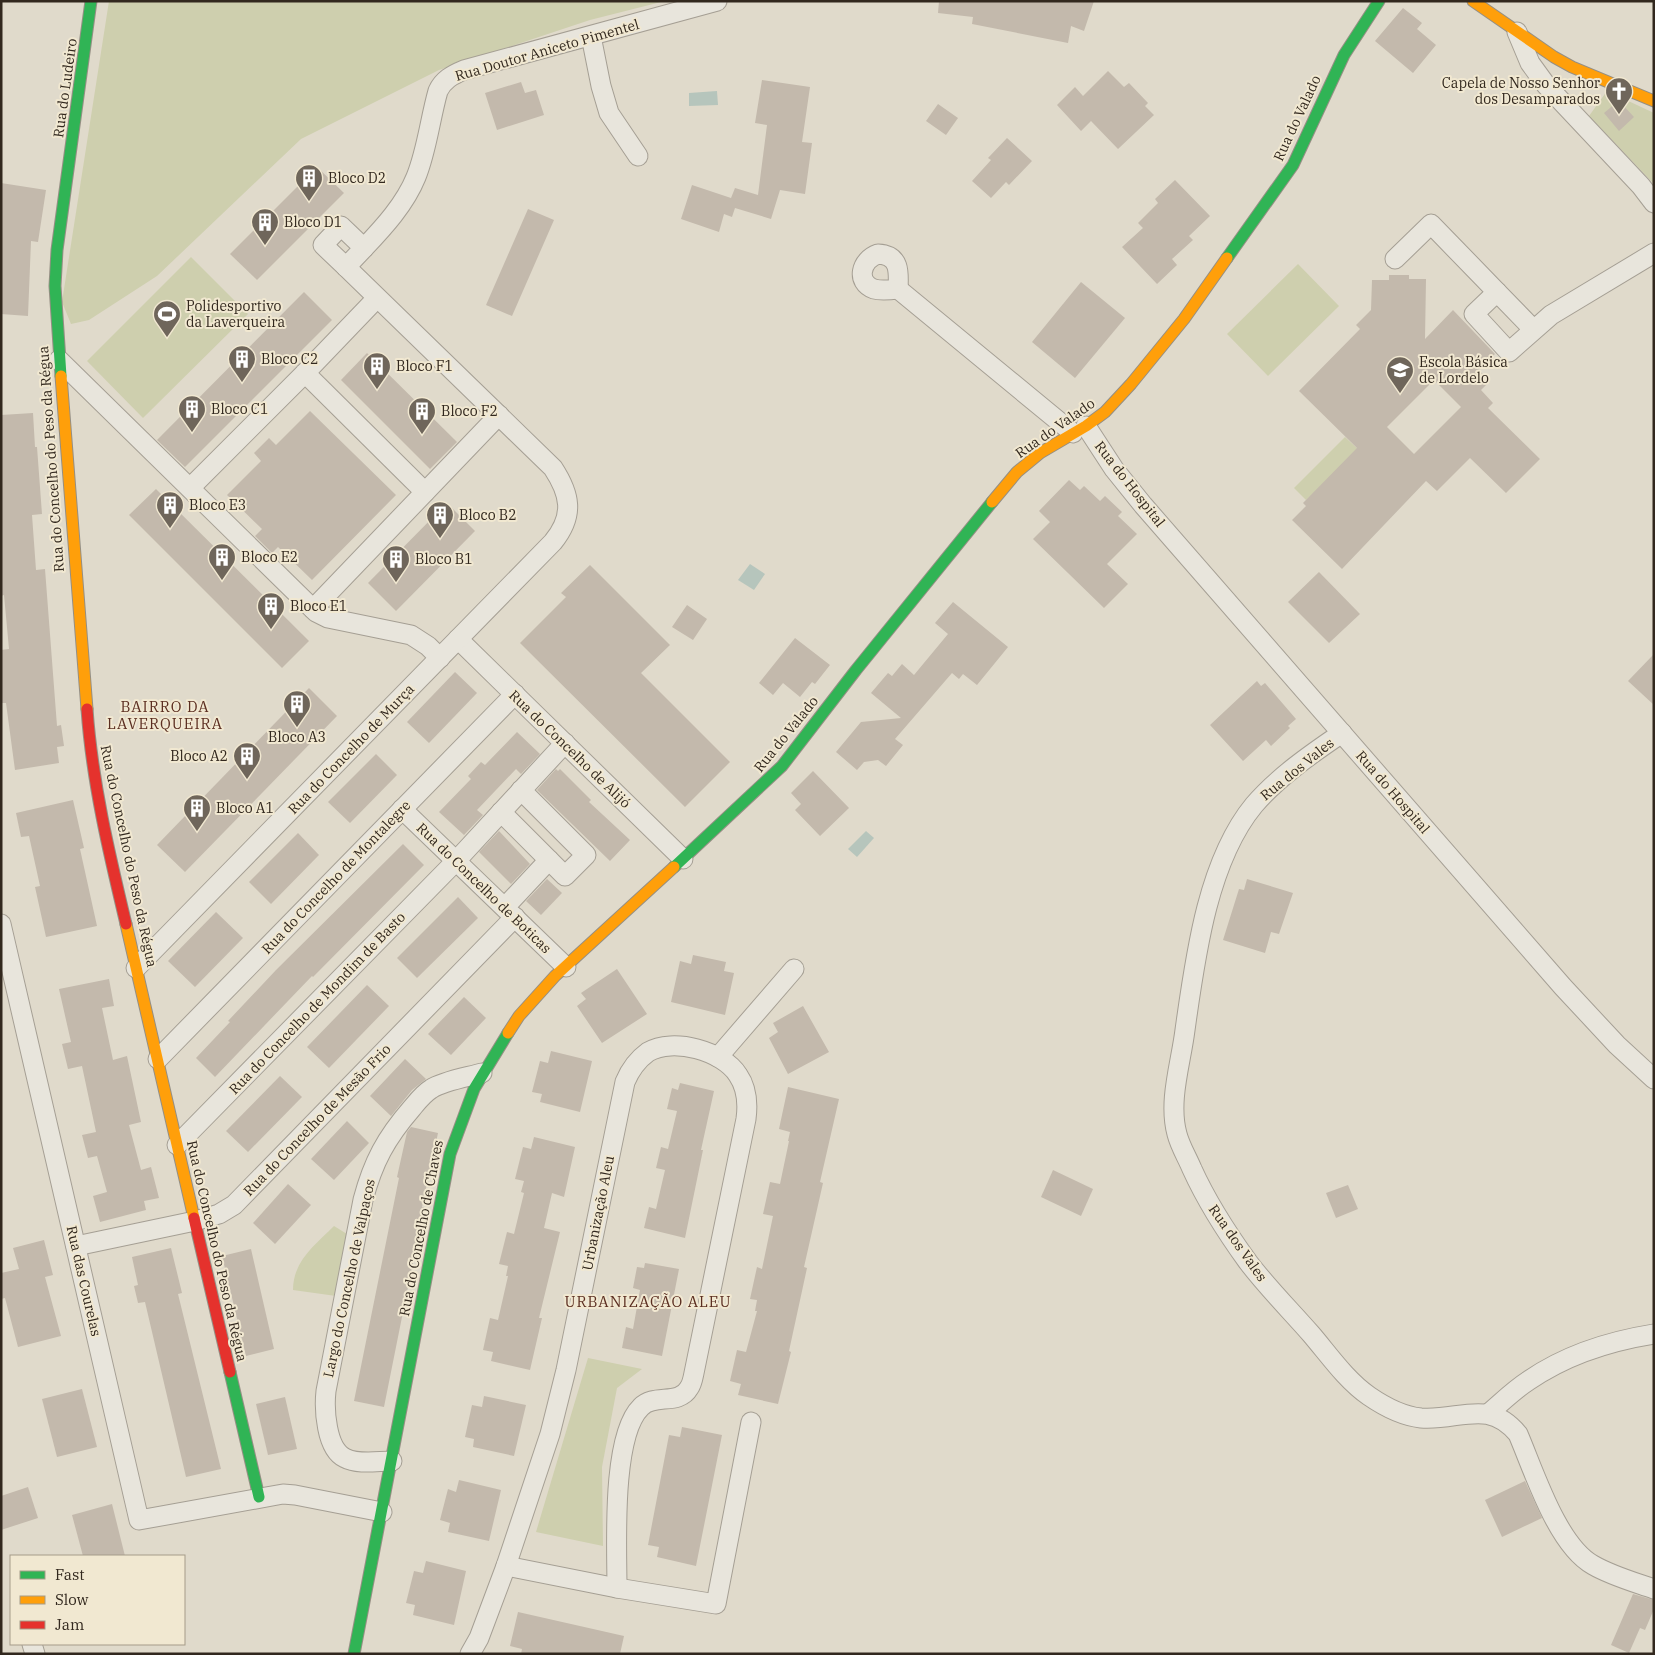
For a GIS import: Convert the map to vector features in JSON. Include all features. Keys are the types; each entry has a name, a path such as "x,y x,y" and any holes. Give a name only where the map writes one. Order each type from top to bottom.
{"street":[{"name":"Rua do Ludeiro","path":"68,179 91,1"},
{"name":"Rua Doutor Aniceto Pimentel","path":"346,267 394,213 410,189 420,166 438,91 445,80 464,70 717,1"},
{"path":"1473,1 1563,62 1654,101"},
{"path":"1494,1 1517,32 1530,63 1546,86 1641,186 1654,203"},
{"name":"Rua do Valado","path":"683,859 764,784 801,744 856,670 1017,472 1040,453 1080,429 1114,403 1162,346 1188,313 1286,176 1302,149 1344,55 1379,4"},
{"path":"590,36 609,112 638,156"},
{"name":"Rua do Concelho do Peso da Régua","path":"68,179 55,277 55,302 89,738 98,793 136,968 259,1497"},
{"path":"1395,259 1431,224 1533,329"},
{"name":"Rua do Concelho de Murça","path":"136,968 553,542 565,524 568,513 568,500 565,488 552,468 323,245 341,226 364,248"},
{"path":"1498,292 1474,314 1509,352 1533,329 1566,305 1654,253"},
{"name":"Rua do Hospital","path":"898,289 1080,429 1143,505 1574,1000 1617,1045 1654,1079"},
{"path":"190,488 377,298"},
{"path":"59,360 313,609 328,618 411,635 428,646 440,658"},
{"path":"305,373 425,492"},
{"path":"313,609 499,415"},
{"name":"Rua do Concelho de Alijó","path":"458,639 683,859"},
{"name":"Rua do Concelho de Montalegre","path":"158,1059 515,694"},
{"name":"Rua dos Vales","path":"1342,733 1317,750 1272,786 1254,805 1240,824 1221,867 1208,903 1198,941 1175,1098 1177,1133 1198,1182 1222,1225 1249,1263 1344,1374 1368,1396 1394,1411 1421,1418 1444,1417 1476,1412 1489,1413"},
{"name":"Rua do Concelho de Mondim de Basto","path":"178,1145 456,861 565,744"},
{"path":"501,812 565,876 586,855 521,790"},
{"name":"Rua do Concelho de Boticas","path":"402,809 566,966"},
{"name":"Rua do Concelho de Chaves","path":"354,1654 450,1154 464,1113 482,1073 519,1016 566,966 683,859"},
{"name":"Rua do Concelho de Mesão Frio","path":"76,1246 195,1221 219,1214 234,1206 510,912 549,860"},
{"name":"Rua das Courelas","path":"1,924 139,1520 259,1497"},
{"path":"718,1057 794,969"},
{"name":"Urbanização Aleu","path":"470,1654 479,1638 506,1566 550,1434 566,1370 625,1082 631,1069 649,1052 662,1046 674,1045 690,1047 718,1057 738,1074 747,1096 746,1119 694,1373 689,1389 675,1399 649,1402 641,1406 634,1417 625,1443 619,1475 617,1588"},
{"name":"Largo do Concelho de Valpaços","path":"392,1461 355,1461 342,1457 336,1451 325,1410 326,1391 363,1200 372,1170 385,1143 422,1096 435,1087 482,1073"},
{"path":"1654,1334 1596,1348 1541,1373 1515,1390 1489,1413 1502,1418 1518,1434 1554,1517 1569,1543 1579,1554 1592,1565 1654,1589"},
{"path":"506,1566 617,1588 716,1604 751,1422"},
{"path":"259,1497 295,1495 382,1512"}],"green space":[{"path":"109,1 665,1 590,20 439,70 301,139 157,276 89,320 71,324 62,302"},
{"path":"1607,91 1654,113 1654,184 1589,116"},
{"name":"Polidesportivo da Laverqueira","path":"191,257 248,314 143,418 87,361"},
{"path":"1298,264 1339,306 1268,376 1227,334"},
{"path":"1345,437 1360,451 1306,500 1294,488"},
{"path":"334,1226 347,1234 336,1296 293,1290 297,1270 306,1254"},
{"path":"588,1358 642,1369 617,1388 602,1467 603,1546 536,1532"}],"shaded area":[{"path":"717,91 718,105 689,106 689,93"},
{"path":"750,564 765,574 754,590 738,580"},
{"path":"866,831 874,838 857,857 848,849"}],"building":[{"path":"939,1 1094,1 1084,31 1071,26 1068,43 972,24 973,17 938,13"},
{"path":"1403,8 1422,23 1417,29 1436,45 1413,73 1375,41"},
{"path":"1108,71 1124,87 1129,83 1148,103 1145,106 1154,115 1118,149 1091,121 1081,131 1057,105 1075,87 1083,96"},
{"path":"762,80 810,87 802,142 812,143 805,194 780,190 771,219 735,208 732,217 724,214 719,232 681,219 692,185 731,198 735,188 758,195 767,125 755,123"},
{"path":"521,82 525,93 536,90 544,115 497,130 485,93"},
{"name":"Capela de Nosso Senhor dos Desamparados","path":"1617,102 1622,104 1634,117 1619,131 1604,113"},
{"path":"938,104 958,118 946,135 926,121"},
{"path":"1007,138 1032,161 1009,185 1006,182 991,198 972,181 991,160 988,158"},
{"path":"317,167 344,193 257,280 230,254"},
{"path":"1175,180 1210,216 1189,236 1193,240 1172,259 1177,265 1157,284 1122,247 1143,228 1138,223 1158,203 1155,199"},
{"path":"1,183 46,190 38,242 31,241 28,316 1,314"},
{"path":"528,209 554,220 512,316 486,305"},
{"path":"1389,275 1409,275 1409,279 1426,279 1425,339 1453,310 1495,354 1479,370 1490,381 1481,390 1493,403 1488,408 1540,459 1506,493 1470,458 1437,491 1426,481 1342,569 1292,520 1306,506 1303,503 1357,448 1299,391 1360,329 1356,325 1371,310 1372,280 1389,280","holes":["1434,380 1461,407 1414,454 1387,427"]},
{"path":"1081,282 1125,318 1075,378 1032,342"},
{"path":"304,292 332,320 185,467 157,440"},
{"path":"367,353 457,442 430,469 341,380"},
{"path":"310,411 396,495 312,580 278,547 272,553 255,536 262,529 227,495 261,461 254,453 269,438 276,445"},
{"path":"33,413 42,514 32,515 36,570 45,569 57,726 61,725 64,746 57,747 59,763 15,770 6,703 1,703 1,650 9,649 4,595 1,596 1,415"},
{"path":"1069,480 1080,490 1084,486 1100,501 1105,496 1122,512 1118,516 1137,534 1107,564 1128,584 1104,608 1033,539 1050,522 1039,511"},
{"path":"156,489 309,641 282,668 129,515"},
{"path":"447,503 475,531 396,611 368,583"},
{"path":"590,565 670,645 641,673 730,762 685,807 520,643 566,597 561,593"},
{"path":"1319,572 1360,614 1329,643 1288,602"},
{"path":"953,602 1008,647 977,685 963,674 959,679 952,673 895,739 903,745 886,766 878,760 864,762 857,770 836,752 861,722 901,718 871,693 888,673 892,676 902,664 914,675 948,634 935,623"},
{"path":"687,605 707,619 693,640 672,627"},
{"path":"795,638 830,665 815,684 812,682 800,697 783,683 773,695 759,683"},
{"path":"1654,654 1654,705 1628,681"},
{"path":"455,672 477,693 429,743 407,722"},
{"path":"1257,681 1261,686 1265,683 1296,719 1288,726 1290,728 1271,746 1266,740 1243,761 1210,725"},
{"path":"309,688 337,716 185,872 157,845"},
{"path":"517,732 540,754 521,774 516,769 477,810 483,815 464,835 439,812 471,779 468,776 481,762 485,765"},
{"path":"376,754 397,775 350,823 328,802"},
{"path":"556,769 558,771 560,769 591,800 589,802 630,840 610,861 537,790"},
{"path":"813,771 849,808 820,836 795,810 801,804 791,793"},
{"path":"73,800 84,848 80,849 97,926 46,937 35,887 40,886 29,836 21,837 16,813"},
{"path":"499,831 530,864 511,884 479,852"},
{"path":"298,833 319,855 271,904 249,882"},
{"path":"403,844 424,865 312,976 215,1077 196,1058 276,970"},
{"path":"547,879 562,893 541,915 526,901"},
{"path":"1247,879 1293,893 1279,934 1271,932 1265,953 1223,940 1239,889 1244,890"},
{"path":"458,897 478,918 417,978 397,958"},
{"path":"216,912 243,938 195,987 168,961"},
{"path":"693,955 726,962 724,971 734,973 725,1015 671,1002 680,961 691,964"},
{"path":"617,969 647,1014 602,1043 577,1006 586,999 581,993"},
{"path":"109,979 114,1006 102,1008 113,1060 127,1056 141,1122 129,1125 141,1170 151,1167 159,1198 144,1201 146,1210 100,1222 93,1196 107,1192 97,1156 88,1158 82,1135 96,1132 82,1066 68,1069 62,1044 71,1042 59,989"},
{"path":"367,985 389,1006 329,1068 307,1047"},
{"path":"464,997 486,1018 451,1055 428,1034"},
{"path":"803,1006 829,1052 788,1074 769,1038 778,1032 773,1023"},
{"path":"551,1051 592,1061 580,1112 540,1102 542,1094 532,1092 540,1061 548,1063"},
{"path":"405,1059 426,1079 412,1090 391,1116 370,1096"},
{"path":"280,1076 302,1097 248,1152 226,1131"},
{"path":"680,1083 714,1091 685,1238 644,1228 649,1207 656,1209 665,1170 656,1168 661,1147 668,1149 677,1111 667,1109 672,1088 678,1090"},
{"path":"788,1087 839,1099 820,1182 823,1183 804,1267 807,1268 789,1351 791,1352 778,1404 738,1395 741,1384 730,1381 737,1350 746,1352 757,1311 755,1311 757,1300 750,1299 757,1267 762,1269 773,1216 763,1214 770,1182 780,1184 789,1141 790,1132 779,1129"},
{"path":"347,1121 369,1143 334,1180 311,1159"},
{"path":"411,1127 438,1133 384,1407 354,1401 399,1178 397,1177 407,1132"},
{"path":"534,1137 575,1147 564,1197 552,1193 544,1228 560,1232 539,1318 542,1318 530,1370 491,1361 493,1352 483,1350 490,1318 498,1320 508,1276 506,1276 508,1266 499,1264 507,1232 514,1234 524,1193 521,1192 524,1181 515,1179 523,1147 531,1149"},
{"path":"1053,1170 1093,1189 1081,1216 1041,1197"},
{"path":"288,1184 311,1205 275,1244 253,1223"},
{"path":"1348,1185 1358,1209 1336,1218 1326,1193"},
{"path":"44,1240 53,1275 45,1277 61,1336 18,1347 5,1298 1,1299 1,1273 19,1269 13,1248"},
{"path":"171,1248 182,1293 178,1294 221,1469 186,1477 145,1302 138,1303 134,1286 138,1285 132,1257"},
{"path":"251,1249 274,1349 246,1356 222,1256"},
{"path":"645,1263 679,1269 662,1356 622,1348 626,1327 633,1329 640,1290 633,1288 637,1267 644,1268"},
{"path":"82,1389 97,1447 57,1457 42,1399"},
{"path":"484,1396 526,1405 514,1456 473,1447 474,1439 465,1437 472,1405 482,1407"},
{"path":"285,1397 297,1449 268,1455 256,1404"},
{"path":"682,1427 722,1435 696,1566 657,1557 659,1547 648,1545 669,1435 680,1437"},
{"path":"459,1480 501,1490 489,1541 448,1532 450,1523 440,1520 448,1489 456,1492"},
{"path":"1525,1481 1542,1518 1502,1537 1485,1500"},
{"path":"28,1487 38,1518 1,1530 1,1496"},
{"path":"112,1504 125,1555 83,1555 72,1515"},
{"path":"426,1561 466,1571 454,1625 413,1615 415,1605 406,1603 414,1571 423,1573"},
{"path":"1633,1594 1654,1600 1654,1609 1645,1630 1640,1628 1629,1653 1611,1645"},
{"path":"518,1612 624,1636 620,1654 521,1654 522,1649 510,1646"}],"traffic: fast":[{"path":"61,376 55,286 57,250 91,1"},
{"path":"1227,258 1293,165 1344,55 1379,1"},
{"path":"674,867 782,766 856,670 992,502"},
{"path":"354,1654 450,1154 474,1089 508,1033"},
{"path":"230,1372 259,1497"}],"traffic: slow":[{"path":"1473,1 1554,57 1572,67 1654,101"},
{"path":"992,502 1017,472 1040,453 1086,426 1105,412 1131,384 1184,319 1227,258"},
{"path":"61,376 87,709"},
{"path":"508,1033 519,1016 555,976 674,867"},
{"path":"126,924 194,1218"}],"traffic: jam":[{"path":"87,709 97,790 126,924"},
{"path":"194,1218 230,1372"}],"place":[{"name":"Capela de Nosso Senhor dos Desamparados","path":"1619,115"},
{"name":"Bloco D2","path":"309,202"},
{"name":"Bloco D1","path":"265,246"},
{"name":"Polidesportivo da Laverqueira","path":"167,338"},
{"name":"Bloco C2","path":"242,383"},
{"name":"Bloco F1","path":"377,390"},
{"name":"Escola Básica de Lordelo","path":"1400,394"},
{"name":"Bloco C1","path":"192,433"},
{"name":"Bloco F2","path":"422,435"},
{"name":"Bloco E3","path":"170,529"},
{"name":"Bloco B2","path":"440,539"},
{"name":"Bloco E2","path":"222,581"},
{"name":"Bloco B1","path":"396,583"},
{"name":"Bloco E1","path":"271,630"},
{"name":"Bloco A3","path":"297,728"},
{"name":"Bloco A2","path":"247,780"},
{"name":"Bloco A1","path":"197,832"}],"district":[{"name":"BAIRRO DA LAVERQUEIRA","path":"165,714"},
{"name":"URBANIZAÇÃO ALEU","path":"648,1301"}]}
